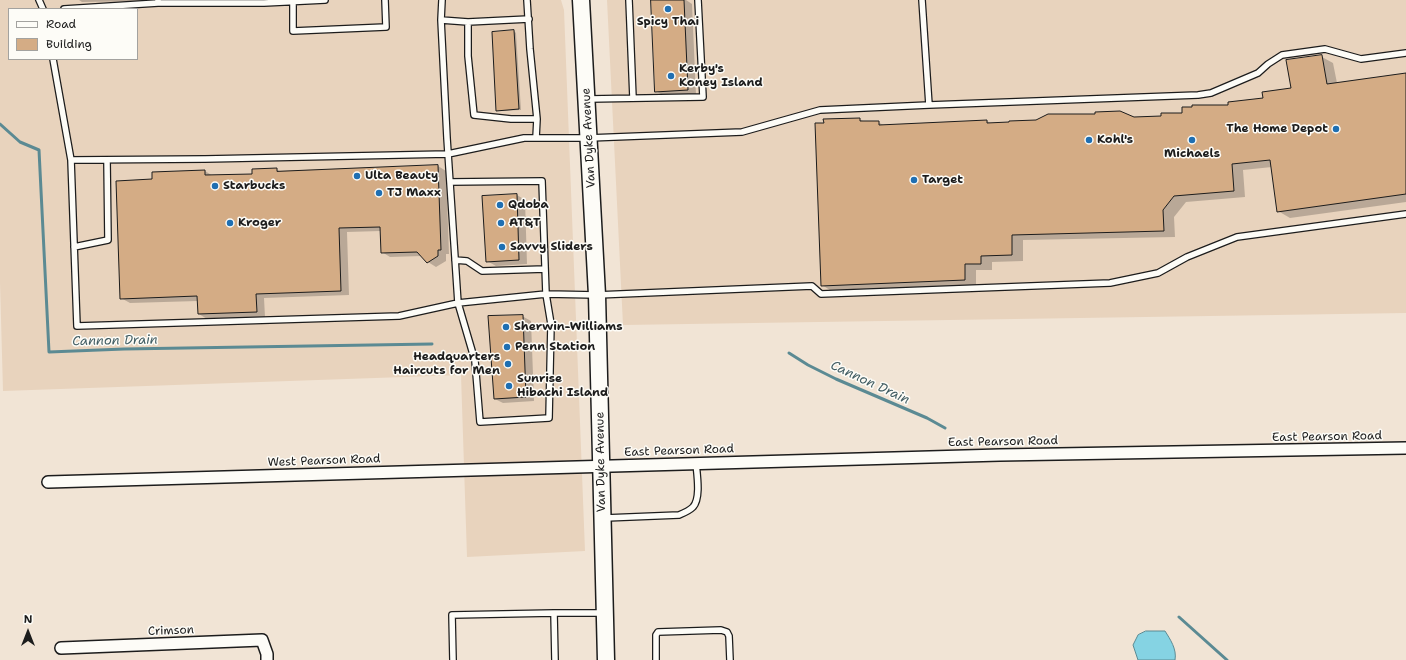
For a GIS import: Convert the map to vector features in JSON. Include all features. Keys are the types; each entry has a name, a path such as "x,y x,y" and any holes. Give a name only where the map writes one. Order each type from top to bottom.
{"main road":[{"name":"Van Dyke Avenue","path":"581,0 597,295 606,660"}],"street":[{"name":"East Pearson Road","path":"601,466 1000,455 1406,448"},
{"name":"West Pearson Road","path":"48,482 601,466"},
{"name":"Crimson","path":"61,648 262,640 267,654 267,660"}],"lane":[{"path":"77,8 158,2 264,3 325,0"},
{"path":"293,1 293,31 386,28 385,0"},
{"path":"442,0 441,20 448,154 458,303 475,361 480,422 549,418 551,324 546,294 542,181 450,182"},
{"path":"527,0 537,119 536,138"},
{"path":"629,0 632,98"},
{"path":"587,99 703,97 698,0"},
{"path":"922,0 929,105"},
{"path":"441,20 468,22 529,19"},
{"path":"468,22 468,56 474,115 511,119 537,119"},
{"path":"71,160 448,154 524,138 589,138 742,132 820,110 1198,96 1211,93 1258,73 1282,55 1326,49 1361,59 1406,53"},
{"path":"53,60 71,160 77,326 400,316 458,303 546,294 597,295 812,286 821,294 1110,283 1158,273 1187,257 1237,237 1406,214"},
{"path":"74,247 108,240 107,160"},
{"path":"455,260 467,261 482,271 545,268"},
{"path":"602,518 679,515 688,511 694,506 698,489 696,463"},
{"path":"554,613 555,660"},
{"path":"453,660 452,615 604,613"},
{"path":"656,660 656,635 658,632 721,630 727,632 729,636 730,660"}],"shaded area":[{"path":"0,0 561,0 564,10 585,551 467,557 461,375 3,391 0,282"},
{"path":"607,0 1406,0 1406,313 623,325"}],"water":[{"path":"1146,631 1165,631 1174,648 1175,660 1138,660 1133,645 1138,635"}],"building":[{"path":"651,0 684,0 688,90 655,92"},
{"path":"514,30 519,109 496,111 492,32"},
{"path":"1322,55 1327,84 1406,73 1406,194 1277,212 1270,160 1232,164 1234,191 1174,196 1163,210 1164,231 1012,235 1012,255 981,256 981,264 965,264 965,280 821,286 815,123 824,123 823,119 860,118 860,121 879,121 879,125 987,120 987,123 1009,122 1036,120 1048,114 1095,114 1095,112 1120,111 1134,117 1161,116 1161,113 1182,113 1182,107 1192,107 1192,105 1228,105 1228,102 1263,98 1262,92 1291,88 1286,60"},
{"path":"438,165 441,250 438,250 438,256 427,263 417,252 381,253 380,227 339,228 341,291 256,294 257,312 198,314 197,296 120,299 116,181 152,179 152,172 205,170 205,175 252,174 252,169 277,168 277,171"},
{"path":"517,194 519,260 486,262 482,196"},
{"path":"523,315 526,397 494,399 488,316"}],"waterway":[{"name":"Cannon Drain","path":"0,124 20,142 39,150 49,352 124,349 432,344"},
{"name":"Cannon Drain","path":"789,353 808,365 836,379 927,418 945,428"},
{"name":"Cannon Drain","path":"1179,617 1227,660"}],"place":[{"name":"Spicy Thai","path":"668,9"},
{"name":"Kerby's Koney Island","path":"671,76"},
{"name":"The Home Depot","path":"1336,129"},
{"name":"Kohl's","path":"1089,140"},
{"name":"Michaels","path":"1192,140"},
{"name":"Ulta Beauty","path":"357,176"},
{"name":"Target","path":"914,180"},
{"name":"Starbucks","path":"215,186"},
{"name":"TJ Maxx","path":"379,193"},
{"name":"Qdoba","path":"500,205"},
{"name":"Kroger","path":"230,223"},
{"name":"AT&T","path":"501,223"},
{"name":"Savvy Sliders","path":"502,247"},
{"name":"Sherwin-Williams","path":"506,327"},
{"name":"Penn Station","path":"507,347"},
{"name":"Headquarters Haircuts for Men","path":"508,364"},
{"name":"Sunrise Hibachi Island","path":"509,386"}]}
